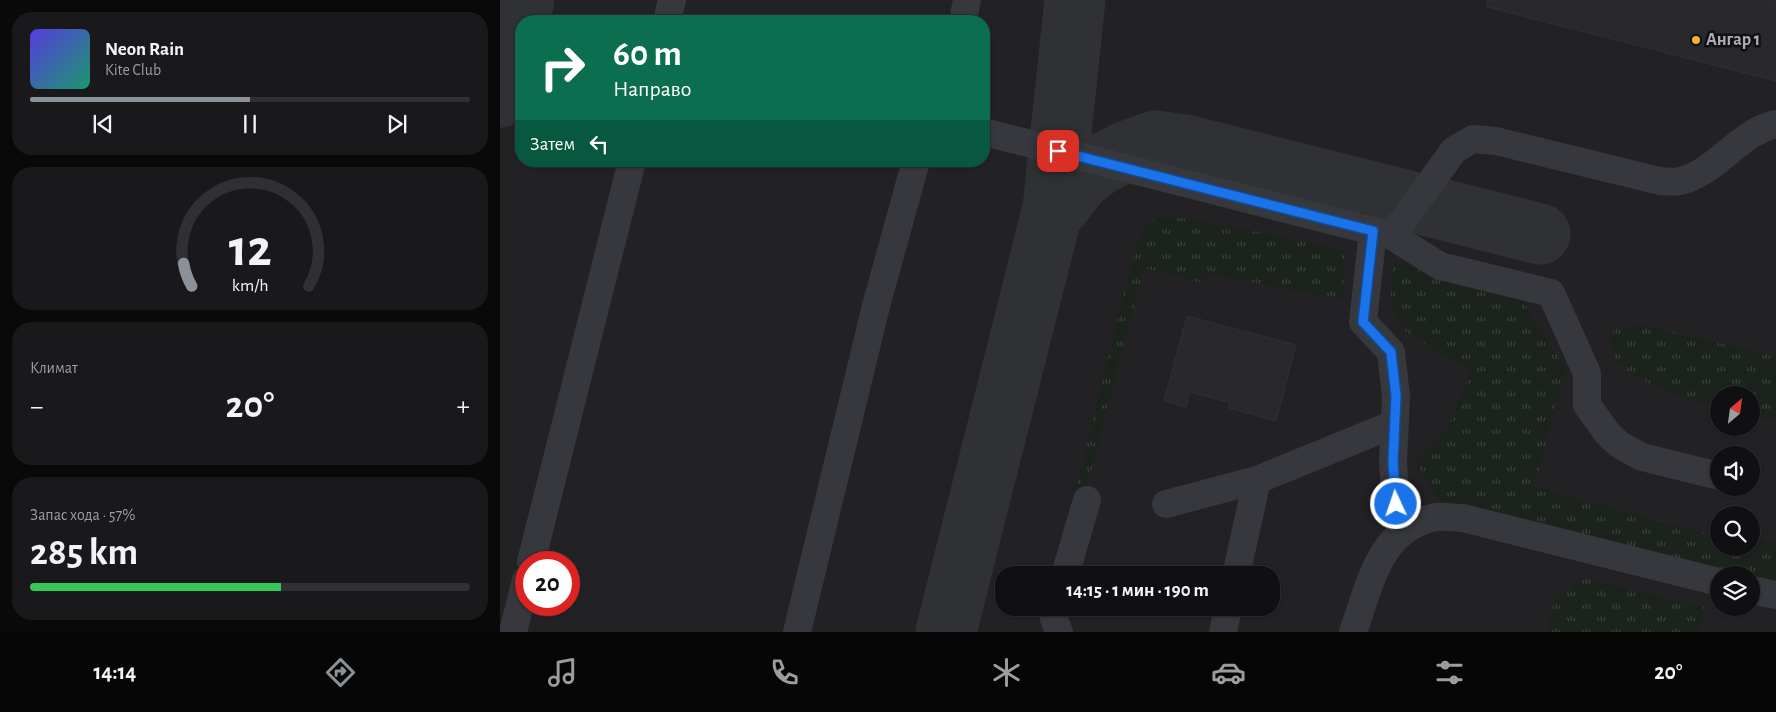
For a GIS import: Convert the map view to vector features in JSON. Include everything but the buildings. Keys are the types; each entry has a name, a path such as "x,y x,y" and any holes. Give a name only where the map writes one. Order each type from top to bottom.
{"lane":[{"path":"668,15 672,0"},
{"path":"963,15 967,0"},
{"path":"1401,533 1396,504 1393,462 1396,396 1391,352 1363,322 1383,233 1454,150 1473,139 1496,140 1660,182 1679,182 1700,173 1759,130 1776,124"},
{"path":"990,134 1383,233 1440,266 1551,293 1587,373 1587,405 1608,434 1620,445 1642,457 1710,474"},
{"path":"534,551 630,167"},
{"path":"797,632 869,334 914,167"},
{"path":"1166,504 1257,480 1394,424"},
{"path":"1238,566 1257,480"},
{"path":"1068,566 1087,500"},
{"path":"1353,632 1376,566 1386,548 1401,533 1415,524 1438,517 1463,518 1710,580"},
{"path":"1760,592 1776,595"},
{"path":"513,632 517,616"},
{"path":"1054,616 1059,632"},
{"path":"1223,632 1226,616"}],"shaded area":[{"path":"500,0 1776,0 1776,632 500,632"}],"green space":[{"path":"1160,218 1199,220 1346,250 1342,300 1210,274 1199,282 1144,268 1066,566 1057,566 1131,265 1140,237 1153,221"},
{"path":"1394,263 1520,297 1566,369 1534,487 1710,535 1710,556 1760,556 1760,540 1765,539 1776,543 1776,581 1760,577 1760,566 1710,566 1445,508 1415,462 1447,431 1471,371 1407,333 1390,307"},
{"path":"1642,325 1776,356 1776,430 1773,420 1760,417 1760,386 1710,386 1710,405 1678,397 1634,376 1616,362 1609,334 1618,328"},
{"path":"1582,578 1705,607 1699,632 1546,632 1554,601"}],"taxiway":[{"path":"520,15 524,0"},
{"path":"946,632 1053,208 1075,0"},
{"path":"500,97 515,36"},
{"path":"1059,207 1080,180 1099,165 1125,152 1155,141 1186,145 1540,234"}],"place":[{"name":"Ангар 1","path":"1696,40"}],"route":[{"path":"1058,151 1373,231 1363,322 1391,352 1396,396 1393,462 1396,504"}]}
